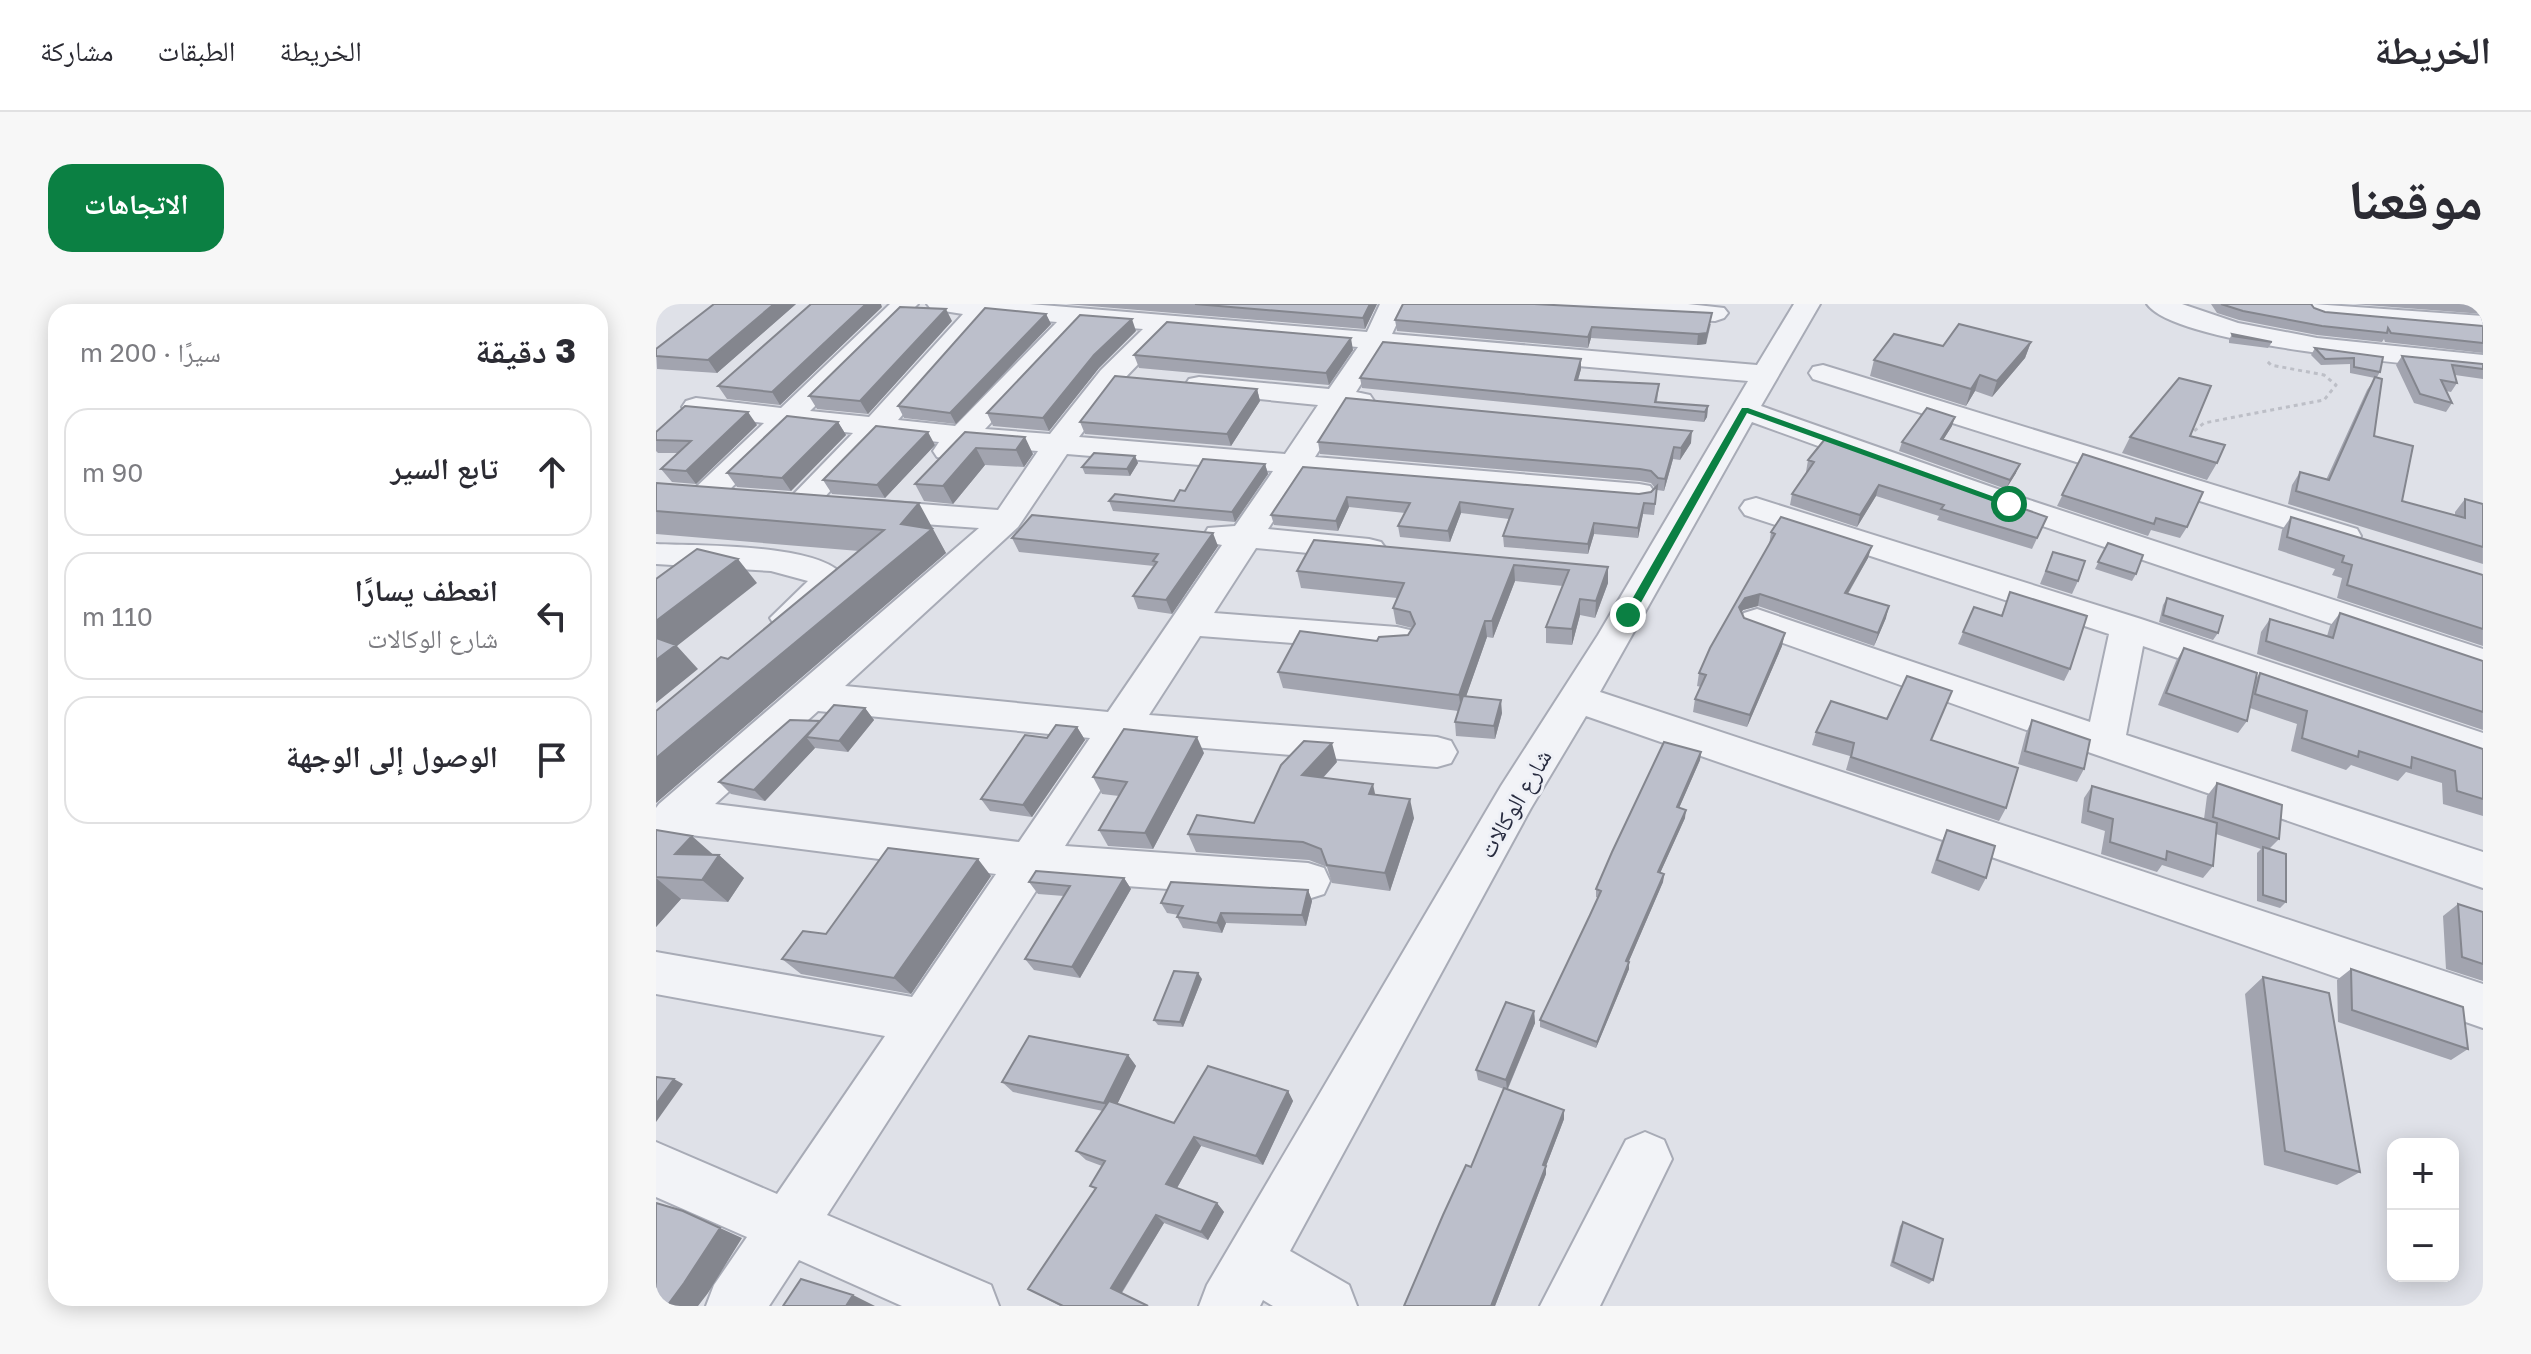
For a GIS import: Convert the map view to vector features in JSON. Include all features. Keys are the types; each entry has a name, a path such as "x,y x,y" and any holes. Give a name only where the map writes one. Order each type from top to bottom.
{"street":[{"path":"905,304 785,418 693,496 800,504 902,502 1021,517"},
{"path":"940,304 985,305 1164,322 1385,322 1767,374"},
{"path":"1535,304 1715,313"},
{"name":"شارع الوكالات","path":"1242,1284 1516,797 1614,639 1807,304"},
{"path":"2249,304 2260,336"},
{"path":"800,504 875,428 985,305"},
{"path":"2176,307 2260,336 2483,363"},
{"path":"2334,346 2319,307 2483,324"},
{"path":"932,469 1077,316"},
{"path":"665,824 806,696 1021,517 1058,444 1111,376 1164,322"},
{"path":"735,1306 1385,322"},
{"path":"1823,373 2377,546"},
{"path":"1111,376 1141,379"},
{"path":"1170,382 1382,403"},
{"path":"720,386 696,407 962,436 1639,493"},
{"path":"1745,410 2009,504 2483,662"},
{"path":"1756,508 2128,628 2483,748"},
{"path":"1182,531 1400,552"},
{"path":"656,554 818,568 827,577 819,592 761,641"},
{"path":"667,590 710,558"},
{"path":"1757,621 2105,743 2483,870"},
{"path":"1188,623 1397,639"},
{"path":"2105,743 2128,628"},
{"path":"806,696 1119,727 1437,752"},
{"path":"1576,698 2483,1006"},
{"path":"665,824 1030,861 1308,881"},
{"path":"656,973 924,1021"},
{"path":"1569,1306 1645,1159"},
{"path":"656,1169 970,1306"},
{"path":"1242,1284 1328,1306"}],"path":[{"path":"2165,479 2189,433 2204,423 2324,400 2336,385 2324,375 2271,365 2261,354 2260,336"}],"building":[{"path":"714,304 774,304 708,360 656,356 656,349"},
{"path":"811,304 866,304 772,392 718,386"},
{"path":"1195,304 1370,304 1363,318"},
{"path":"1403,304 1534,304 1712,313 1707,333 1592,327 1588,337 1395,320"},
{"path":"2221,304 2311,304 2325,312 2483,326 2483,343 2391,333 2388,328 2387,333 2322,326"},
{"path":"900,307 946,309 860,401 809,396"},
{"path":"985,308 1046,314 950,413 898,406"},
{"path":"1080,315 1132,319 1094,355 1043,418 987,413"},
{"path":"1167,322 1351,338 1326,373 1134,355"},
{"path":"1959,324 2031,342 1997,381 1980,375 1971,389 1874,360 1894,334 1943,346"},
{"path":"1383,342 1581,359 1575,380 1659,384 1655,402 1708,406 1705,412 1360,378"},
{"path":"2315,348 2383,357 2380,372 2354,367 2354,358 2325,359"},
{"path":"2402,356 2483,364 2483,369 2452,365 2457,383 2441,380 2452,403 2420,394"},
{"path":"1115,376 1257,389 1227,434 1080,422"},
{"path":"2375,377 2382,379 2374,436 2413,446 2402,501 2465,518 2465,499 2483,504 2483,547 2296,491 2300,472 2329,480"},
{"path":"2179,378 2211,386 2190,436 2225,445 2217,463 2130,437"},
{"path":"1346,398 1692,431 1681,448 1674,447 1665,479 1640,469 1318,442"},
{"path":"685,406 748,412 686,471 661,469 691,441 656,440 656,432"},
{"path":"1927,408 1955,417 1941,439 2020,464 2010,480 1902,442"},
{"path":"787,416 838,422 782,478 727,473"},
{"path":"876,426 928,432 877,485 823,480"},
{"path":"965,432 1025,437 1016,450 976,448 943,486 915,484"},
{"path":"1825,439 2047,517 2037,538 1941,509 1944,505 1879,485 1860,515 1792,494 1814,462 1808,460"},
{"path":"1094,453 1135,456 1127,469 1082,467"},
{"path":"2083,454 2203,492 2187,527 2156,518 2154,524 2062,495"},
{"path":"1203,459 1265,464 1232,512 1109,501 1115,494 1174,501 1180,490 1185,491"},
{"path":"1303,467 1639,494 1651,492 1657,486 1655,504 1644,503 1638,528 1594,523 1588,544 1503,536 1513,509 1460,502 1448,531 1398,526 1410,503 1347,497 1336,521 1271,515"},
{"path":"656,483 919,503 901,524 932,529 656,758 656,711 721,657 728,659 884,530 656,511"},
{"path":"1032,515 1213,533 1166,600 1133,596 1157,562 1153,561 1158,554 1012,538"},
{"path":"1781,517 1872,546 1845,593 1889,606 1878,633 1760,594 1745,598 1739,607 1744,618 1785,633 1750,715 1695,699 1706,675 1699,673 1710,648 1775,534 1771,532"},
{"path":"2291,517 2483,575 2483,629 2347,585 2352,565 2342,562 2344,556 2287,537"},
{"path":"1314,540 1608,567 1596,601 1580,599 1572,629 1546,627 1569,570 1514,565 1492,621 1485,621 1459,695 1278,672 1300,631 1377,641 1379,637 1408,635 1415,624 1410,612 1393,608 1404,583 1297,571"},
{"path":"2108,543 2143,555 2136,574 2098,562"},
{"path":"697,549 738,559 656,621 656,579"},
{"path":"2053,552 2085,561 2078,581 2046,571"},
{"path":"2010,592 2087,616 2070,669 1963,632 1974,607 2002,616"},
{"path":"2167,598 2223,616 2218,633 2163,615"},
{"path":"2340,613 2483,661 2483,712 2266,641 2270,619 2333,638"},
{"path":"656,638 676,645 656,660"},
{"path":"2184,648 2257,673 2247,721 2166,693"},
{"path":"2260,673 2483,749 2483,799 2457,791 2455,771 2412,757 2411,768 2359,751 2358,757 2302,738 2307,711 2255,694"},
{"path":"1907,676 1952,691 1931,740 2018,768 2006,808 1851,757 1854,743 1816,732 1831,701 1887,719"},
{"path":"1463,696 1501,700 1494,726 1455,722"},
{"path":"834,705 865,708 839,741 806,737"},
{"path":"790,720 820,721 754,790 719,782"},
{"path":"2032,720 2090,740 2084,769 2025,751"},
{"path":"1056,725 1077,727 1023,805 981,799 1025,735 1047,738"},
{"path":"1124,729 1197,737 1145,833 1099,830 1127,782 1093,777"},
{"path":"1304,741 1332,743 1302,775 1373,784 1369,794 1410,799 1385,873 1327,865 1321,849 1303,842 1188,834 1197,815 1254,823 1281,765"},
{"path":"1664,742 1701,752 1677,807 1686,810 1658,872 1664,874 1626,961 1629,962 1597,1042 1540,1020 1601,891 1596,889"},
{"path":"2217,783 2282,805 2279,839 2213,817"},
{"path":"2092,786 2217,823 2213,866 2167,851 2166,860 2110,842 2113,819 2088,811"},
{"path":"656,830 692,836 675,854 719,855 702,880 656,877"},
{"path":"1947,830 1995,846 1986,878 1937,860"},
{"path":"2263,847 2286,854 2286,902 2263,895"},
{"path":"888,848 978,859 894,978 782,959 803,931 826,934"},
{"path":"1036,871 1124,878 1072,967 1025,959 1070,886 1029,882"},
{"path":"1171,882 1308,890 1302,915 1221,913 1217,923 1177,917 1183,906 1161,903"},
{"path":"2458,904 2483,912 2483,964 2462,957"},
{"path":"2351,969 2463,1007 2468,1049 2352,1010"},
{"path":"1174,971 1198,973 1180,1022 1154,1020"},
{"path":"2263,977 2329,993 2360,1172 2285,1151"},
{"path":"1506,1002 1534,1011 1506,1080 1476,1070"},
{"path":"1029,1036 1128,1055 1104,1103 1002,1082"},
{"path":"1208,1066 1288,1091 1256,1156 1194,1137 1166,1184 1217,1203 1201,1232 1156,1215 1111,1288 1148,1306 1063,1306 1028,1289 1096,1188 1090,1186 1105,1161 1076,1151 1109,1101 1174,1123"},
{"path":"656,1077 674,1079 656,1104"},
{"path":"1504,1088 1564,1110 1543,1165 1546,1166 1491,1306 1404,1306 1466,1165 1471,1167"},
{"path":"656,1203 720,1228 667,1306 656,1306"},
{"path":"1903,1222 1943,1239 1933,1280 1893,1262"},
{"path":"801,1279 853,1295 846,1306 783,1306"}],"route":[{"path":"1628,615 1745,410 2009,504"}]}
